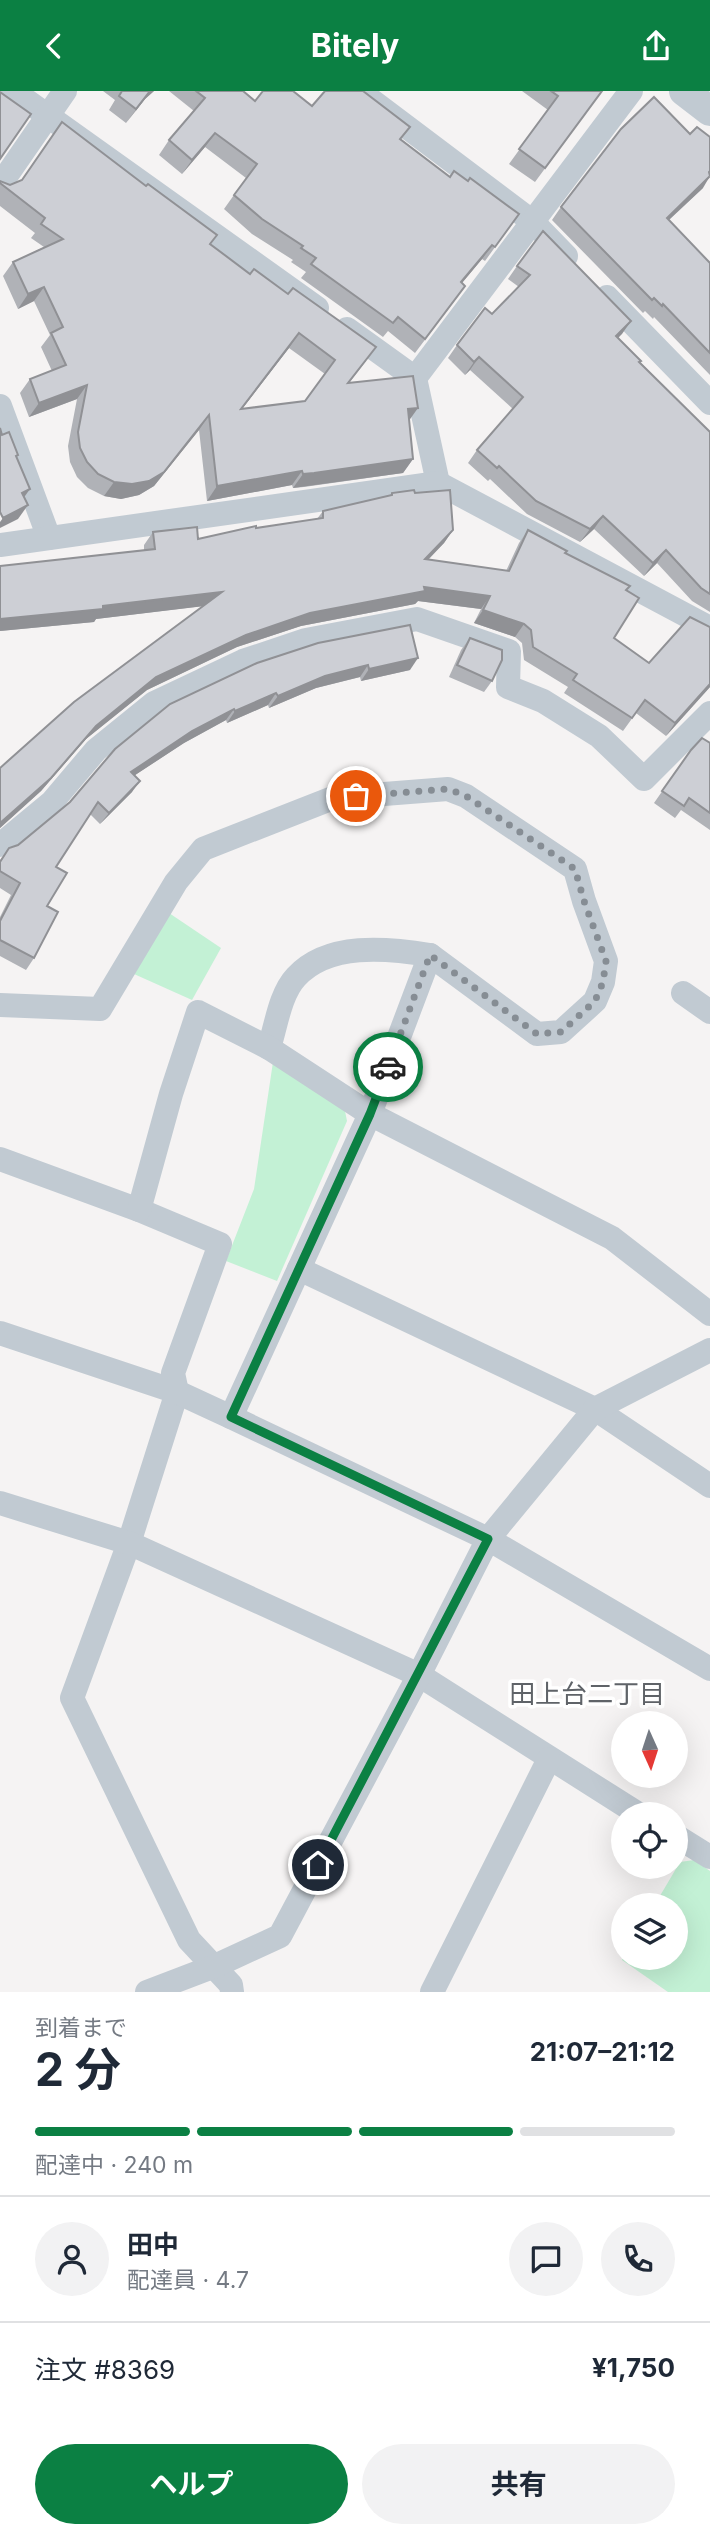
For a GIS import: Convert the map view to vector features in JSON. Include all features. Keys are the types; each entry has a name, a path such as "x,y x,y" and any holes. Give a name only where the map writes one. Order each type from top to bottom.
{"street":[{"path":"13,91 415,377 438,483"},
{"path":"0,185 65,91"},
{"path":"359,91 533,222 710,403"},
{"path":"415,377 631,91"},
{"path":"684,91 710,111"},
{"path":"0,406 50,538"},
{"path":"0,545 438,483 710,628"},
{"path":"0,845 52,802 96,750 154,703 243,661 306,640 372,627 417,619 509,652 508,687 542,701 599,736 644,779 710,713"},
{"path":"0,1005 100,1009 169,893 203,849 333,798 448,789 466,796 575,869 606,961 603,982 595,1001 561,1032 537,1034 430,955 369,949 331,955 313,964 295,978 284,999 269,1048"},
{"path":"231,1417 370,1114 430,955"},
{"path":"683,993 710,1012"},
{"path":"139,1210 171,1094 198,1012 269,1048 370,1114 612,1238 710,1314"},
{"path":"0,1159 139,1210 220,1244 173,1373 177,1392 129,1543 72,1698 189,1940 232,1985 232,1992"},
{"path":"299,1269 595,1409 710,1486"},
{"path":"0,1333 177,1392 231,1417 488,1539 710,1669"},
{"path":"147,1992 215,1966 280,1935 419,1675 488,1539 595,1409 710,1349"},
{"path":"0,1503 129,1543 419,1675 619,1802"},
{"path":"432,1992 549,1759"},
{"path":"688,1843 710,1857"}],"green space":[{"path":"169,913 221,948 192,1000 134,974"},
{"path":"273,1062 344,1106 347,1121 277,1281 226,1261 254,1189"},
{"path":"694,1860 710,1871 710,1992 668,1992 636,1970 688,1970 688,1893 662,1893 670,1879 688,1879 688,1861"}],"building":[{"path":"122,91 150,91 136,109 119,96"},
{"path":"196,91 243,91 255,101 263,91 293,91 312,106 325,91 363,91 410,127 400,139 450,177 454,171 468,181 470,178 519,214 495,247 492,245 461,282 465,286 425,339 398,317 393,323 311,264 316,258 301,248 303,246 262,219 234,195 257,164 215,133 192,160 169,140 205,98"},
{"path":"551,91 602,91 545,168 519,149 558,96"},
{"path":"0,92 31,114 0,159"},
{"path":"654,97 690,134 697,127 710,137 710,176 667,218 710,263 710,353 663,304 662,306 654,298 652,300 561,207 621,129"},
{"path":"62,122 146,186 148,184 217,235 210,244 250,274 254,269 288,294 293,288 376,347 348,383 413,376 418,408 408,409 413,459 314,473 303,474 302,471 217,486 209,415 164,472 149,481 132,484 114,482 98,474 87,462 80,448 78,432 87,385 39,403 30,379 66,365 51,333 63,327 44,287 28,294 13,262 63,239 41,224 45,218 0,183 10,185 22,180","holes":["299,333 335,360 305,401 241,409"]},
{"path":"543,231 631,321 616,336 710,432 710,594 701,588 666,550 653,563 603,516 590,529 536,501 499,466 497,468 477,450 523,397 479,357 474,362 457,345 485,308 492,314 530,275 517,266"},
{"path":"0,428 2,435 9,432 30,489 22,493 28,505 3,518 0,512"},
{"path":"414,490 415,493 450,490 453,530 425,559 509,571 528,530 567,551 565,553 630,586 626,590 639,598 614,638 649,663 690,617 710,627 710,684 675,723 645,700 632,718 573,680 577,674 533,647 531,630 524,624 483,610 490,596 424,587 425,591 310,613 246,635 156,677 96,726 51,778 0,823 0,768 74,702 222,592 103,606 103,609 0,619 0,566 155,549 153,532 197,527 198,539 256,526 323,518 323,511"},
{"path":"410,625 418,658 369,669 368,665 325,676 278,696 276,693 235,711 234,709 192,731 131,772 140,781 109,813 98,802 56,867 67,873 47,906 58,912 34,958 0,940 0,921 20,883 0,871 0,862 9,848 18,845 70,802 115,749 170,704 257,663 318,643"},
{"path":"470,638 502,650 502,660 492,681 457,665"},
{"path":"702,738 710,743 710,813 689,798 684,806 662,791"}],"way so far":[{"path":"356,796 448,789 466,796 575,869 606,961 603,982 595,1001 561,1032 537,1034 430,955 388,1067"}],"district":[{"name":"田上台二丁目","path":"587,1694"}],"route":[{"path":"318,1865 488,1539 231,1417 370,1114 388,1067"}]}
